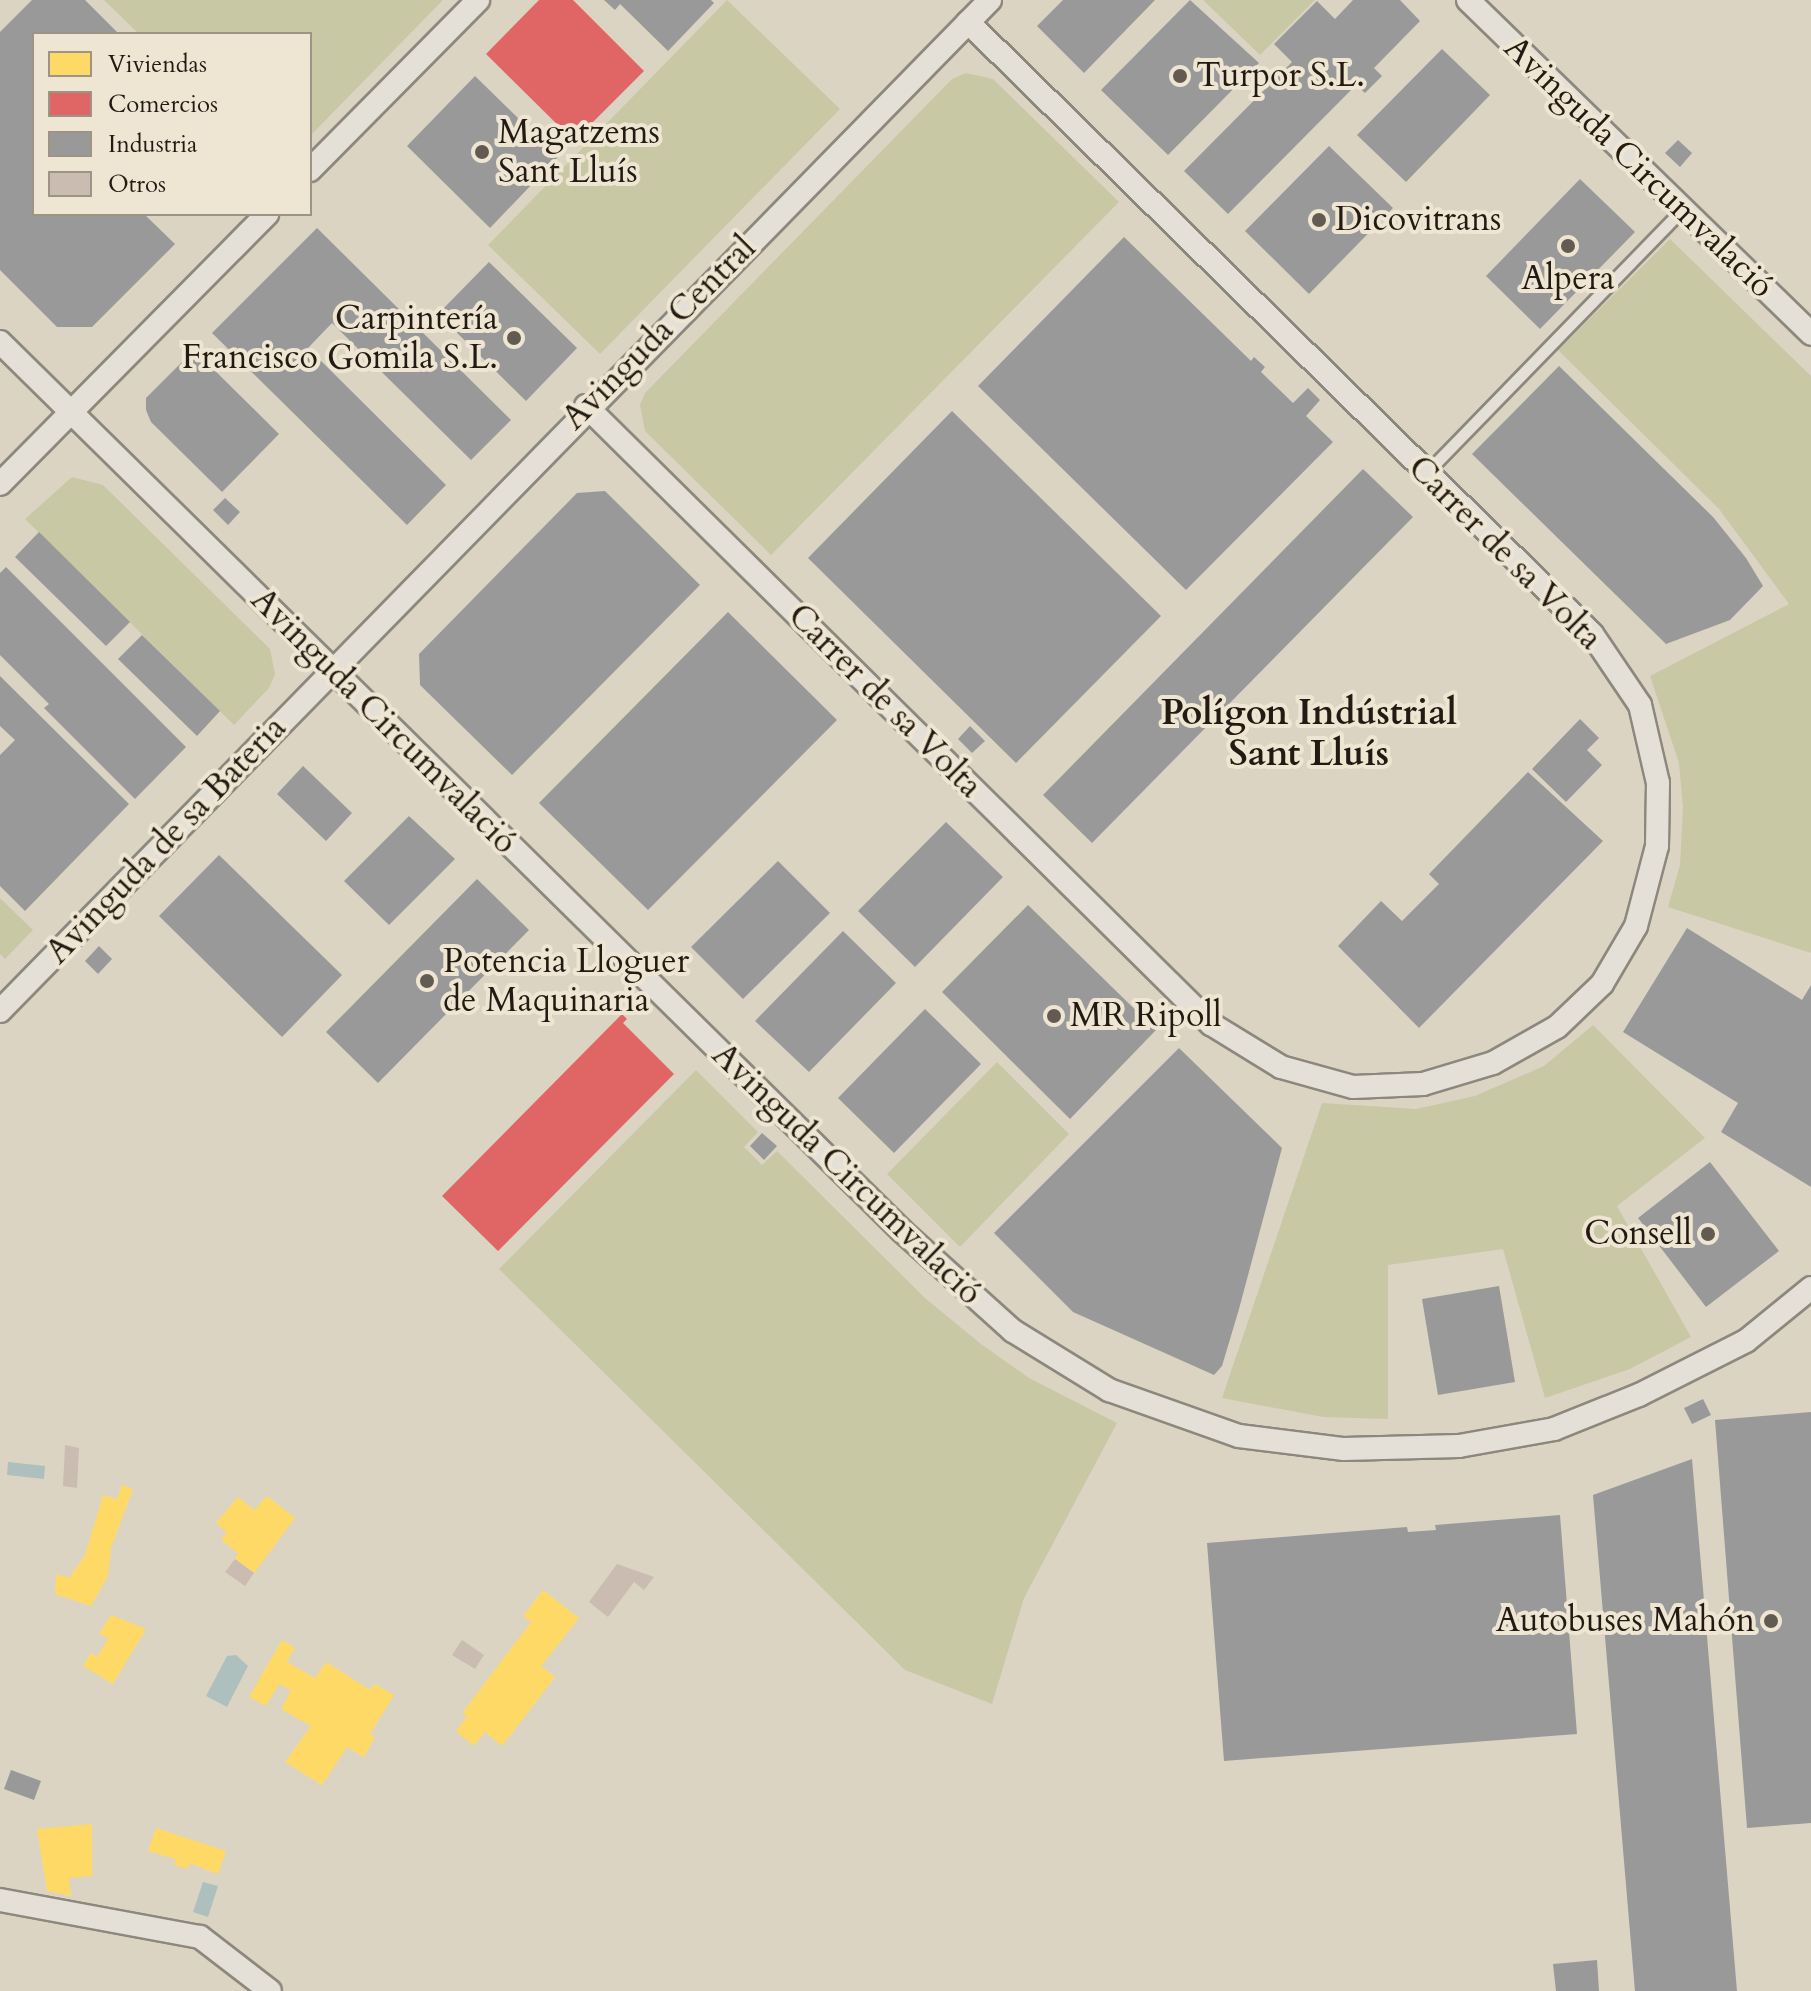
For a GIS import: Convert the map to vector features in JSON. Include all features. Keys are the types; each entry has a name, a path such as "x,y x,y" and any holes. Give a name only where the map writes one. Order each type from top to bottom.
{"street":[{"path":"312,168 478,0"},
{"name":"Avinguda Central","path":"331,669 586,406 990,0"},
{"name":"Avinguda Circumvalació","path":"1468,0 1811,334"},
{"name":"Carrer de sa Volta","path":"586,406 1211,1024 1281,1067 1353,1087 1423,1084 1493,1063 1557,1027 1602,984 1636,926 1657,846 1658,783 1640,705 1592,634 968,22"},
{"path":"0,484 265,216"},
{"name":"Avinguda Circumvalació","path":"0,342 902,1231 1013,1331 1109,1390 1239,1436 1344,1449 1459,1446 1554,1429 1639,1395 1746,1341 1811,1288"},
{"name":"Avinguda de sa Bateria","path":"0,1011 331,669"},
{"path":"0,1900 200,1937 270,1991"}],"lane":[{"path":"1427,472 1683,209"}],"green space":[{"path":"104,0 443,0 312,134 312,32 137,32"},
{"path":"727,0 840,109 600,354 488,245"},
{"path":"1203,0 1315,0 1260,55"},
{"path":"966,73 993,79 1119,202 771,555 645,431 640,405 645,393 952,79"},
{"path":"1670,239 1811,376 1811,953 1668,907 1680,865 1683,807 1679,763 1650,676 1789,604 1719,509 1558,350"},
{"path":"72,477 103,485 270,649 275,674 269,688 234,725 25,519"},
{"path":"0,898 33,930 5,959 0,954"},
{"path":"1593,1025 1705,1138 1617,1206 1691,1337 1630,1369 1545,1398 1503,1249 1388,1265 1388,1419 1323,1417 1222,1398 1322,1103 1416,1109 1475,1096 1544,1066"},
{"path":"997,1062 1069,1134 960,1247 887,1174"},
{"path":"696,1070 758,1132 744,1147 762,1165 777,1151 925,1298 981,1344 1029,1378 1117,1423 1024,1598 992,1704 905,1670 499,1269"}],"shaded area":[{"path":"8,1462 45,1466 44,1479 7,1475"},
{"path":"236,1655 248,1666 227,1707 206,1696 227,1656"},
{"path":"203,1882 218,1886 208,1917 193,1912"}],"building: Viviendas":[{"path":"122,1485 133,1489 111,1548 108,1576 91,1606 55,1594 56,1574 69,1578 85,1555 103,1495 117,1499"},
{"path":"267,1496 295,1518 254,1573 235,1559 238,1554 221,1539 227,1533 216,1523 238,1497 254,1510"},
{"path":"543,1590 579,1618 541,1666 555,1677 502,1746 485,1732 474,1746 456,1731 467,1716 462,1713 531,1622 523,1616"},
{"path":"111,1615 146,1629 113,1684 83,1666 91,1653 97,1657 108,1639 99,1633"},
{"path":"282,1640 295,1648 287,1662 315,1678 326,1662 370,1690 375,1684 394,1695 370,1734 375,1737 364,1757 347,1747 322,1785 285,1762 311,1726 281,1709 291,1690 279,1684 266,1706 249,1697"},
{"path":"92,1824 92,1876 69,1878 71,1896 47,1891 37,1829"},
{"path":"156,1828 226,1851 218,1874 190,1863 188,1869 174,1865 176,1859 148,1851"}],"building: Comercios":[{"path":"539,0 573,0 644,71 574,141 486,54"},
{"path":"622,1014 627,1019 623,1023 674,1074 498,1251 442,1196"}],"building: Industria":[{"path":"32,0 85,0 117,32 32,32 32,216 146,216 175,244 92,327 57,327 0,270 0,32"},
{"path":"604,0 711,0 714,3 668,51 620,4 615,10"},
{"path":"1063,0 1155,0 1084,73 1037,26"},
{"name":"Turpor S.L.","path":"1190,0 1259,63 1168,155 1101,90"},
{"path":"1353,0 1400,0 1420,21 1374,68 1382,76 1365,93 1356,85 1228,214 1184,171 1292,62 1274,44 1317,1 1335,19"},
{"path":"1442,49 1490,95 1406,182 1357,135"},
{"name":"Magatzems Sant Lluís","path":"475,76 558,157 490,228 407,146"},
{"path":"1678,140 1692,153 1680,167 1665,153"},
{"name":"Dicovitrans","path":"1329,146 1393,208 1309,294 1245,231"},
{"name":"Alpera","path":"1580,179 1635,232 1540,329 1486,276"},
{"path":"317,228 511,420 471,460 332,323 308,348 446,485 407,525 212,333"},
{"path":"1124,237 1251,361 1254,357 1265,367 1261,372 1293,403 1308,388 1320,400 1306,416 1333,442 1186,590 978,386"},
{"name":"Carpintería Francisco Gomila S.L.","path":"489,262 577,348 526,401 438,314"},
{"path":"194,350 279,434 222,492 151,422 146,410 146,398"},
{"path":"1559,366 1713,517 1746,558 1763,586 1730,620 1666,644 1472,454"},
{"path":"952,411 1161,616 1016,763 808,558"},
{"path":"1363,469 1413,517 1092,843 1043,795"},
{"path":"605,491 700,585 512,775 420,685 419,654 577,493"},
{"path":"225,498 240,512 228,525 213,510"},
{"path":"39,532 130,622 106,646 15,557"},
{"path":"6,567 186,747 135,799 44,708 49,704 0,655 0,573"},
{"path":"728,612 837,720 648,910 539,803"},
{"path":"142,635 220,711 197,736 118,659"},
{"path":"0,676 129,804 25,911 0,886 0,755 15,740 0,726"},
{"path":"1580,719 1599,738 1587,750 1602,765 1566,802 1532,769"},
{"path":"970,726 985,741 972,753 958,739"},
{"path":"303,766 352,813 326,841 277,794"},
{"path":"1528,772 1603,841 1419,1028 1338,946 1381,901 1402,921 1439,884 1429,874"},
{"path":"409,816 455,859 389,925 344,881"},
{"path":"946,822 1003,877 915,967 858,911"},
{"path":"219,855 342,975 282,1037 159,916"},
{"path":"778,861 830,913 743,999 691,947"},
{"name":"Potencia Lloguer de Maquinaria","path":"477,879 529,930 378,1083 326,1032"},
{"name":"MR Ripoll","path":"1028,905 1156,1030 1070,1119 942,992"},
{"path":"1687,928 1802,1000 1811,985 1811,1187 1721,1132 1738,1103 1623,1032"},
{"path":"843,931 896,983 809,1072 755,1021"},
{"path":"99,946 112,959 98,974 85,961"},
{"path":"925,1009 981,1064 894,1153 838,1098"},
{"path":"1179,1048 1282,1148 1222,1366 1214,1375 1073,1312 994,1233"},
{"path":"762,1133 777,1146 764,1160 750,1146"},
{"name":"Consell","path":"1710,1162 1779,1251 1706,1307 1638,1218"},
{"path":"1499,1286 1515,1382 1438,1395 1422,1299"},
{"path":"1703,1399 1711,1415 1692,1424 1684,1408"},
{"name":"Autobuses Mahón","path":"1811,1412 1811,1823 1747,1828 1715,1420"},
{"path":"1692,1459 1737,1991 1635,1991 1593,1495"},
{"path":"1560,1515 1577,1734 1224,1761 1207,1543 1407,1527 1408,1532 1436,1530 1435,1525"},
{"path":"11,1770 41,1781 34,1800 4,1789"},
{"path":"1597,1960 1599,1991 1556,1991 1553,1964"}],"building: Otros":[{"path":"65,1445 79,1448 77,1488 63,1486"},
{"path":"235,1559 254,1573 245,1586 225,1572"},
{"path":"617,1564 654,1577 644,1590 634,1582 608,1617 589,1602"},
{"path":"462,1640 484,1655 475,1669 452,1655"}],"place":[{"name":"Turpor S.L.","path":"1180,76"},
{"name":"Magatzems Sant Lluís","path":"482,152"},
{"name":"Dicovitrans","path":"1319,220"},
{"name":"Alpera","path":"1568,246"},
{"name":"Carpintería Francisco Gomila S.L.","path":"514,338"},
{"name":"Potencia Lloguer de Maquinaria","path":"427,981"},
{"name":"MR Ripoll","path":"1054,1016"},
{"name":"Consell","path":"1708,1234"},
{"name":"Autobuses Mahón","path":"1771,1621"}],"district":[{"name":"Polígon Indústrial Sant Lluís","path":"1309,732"}]}
